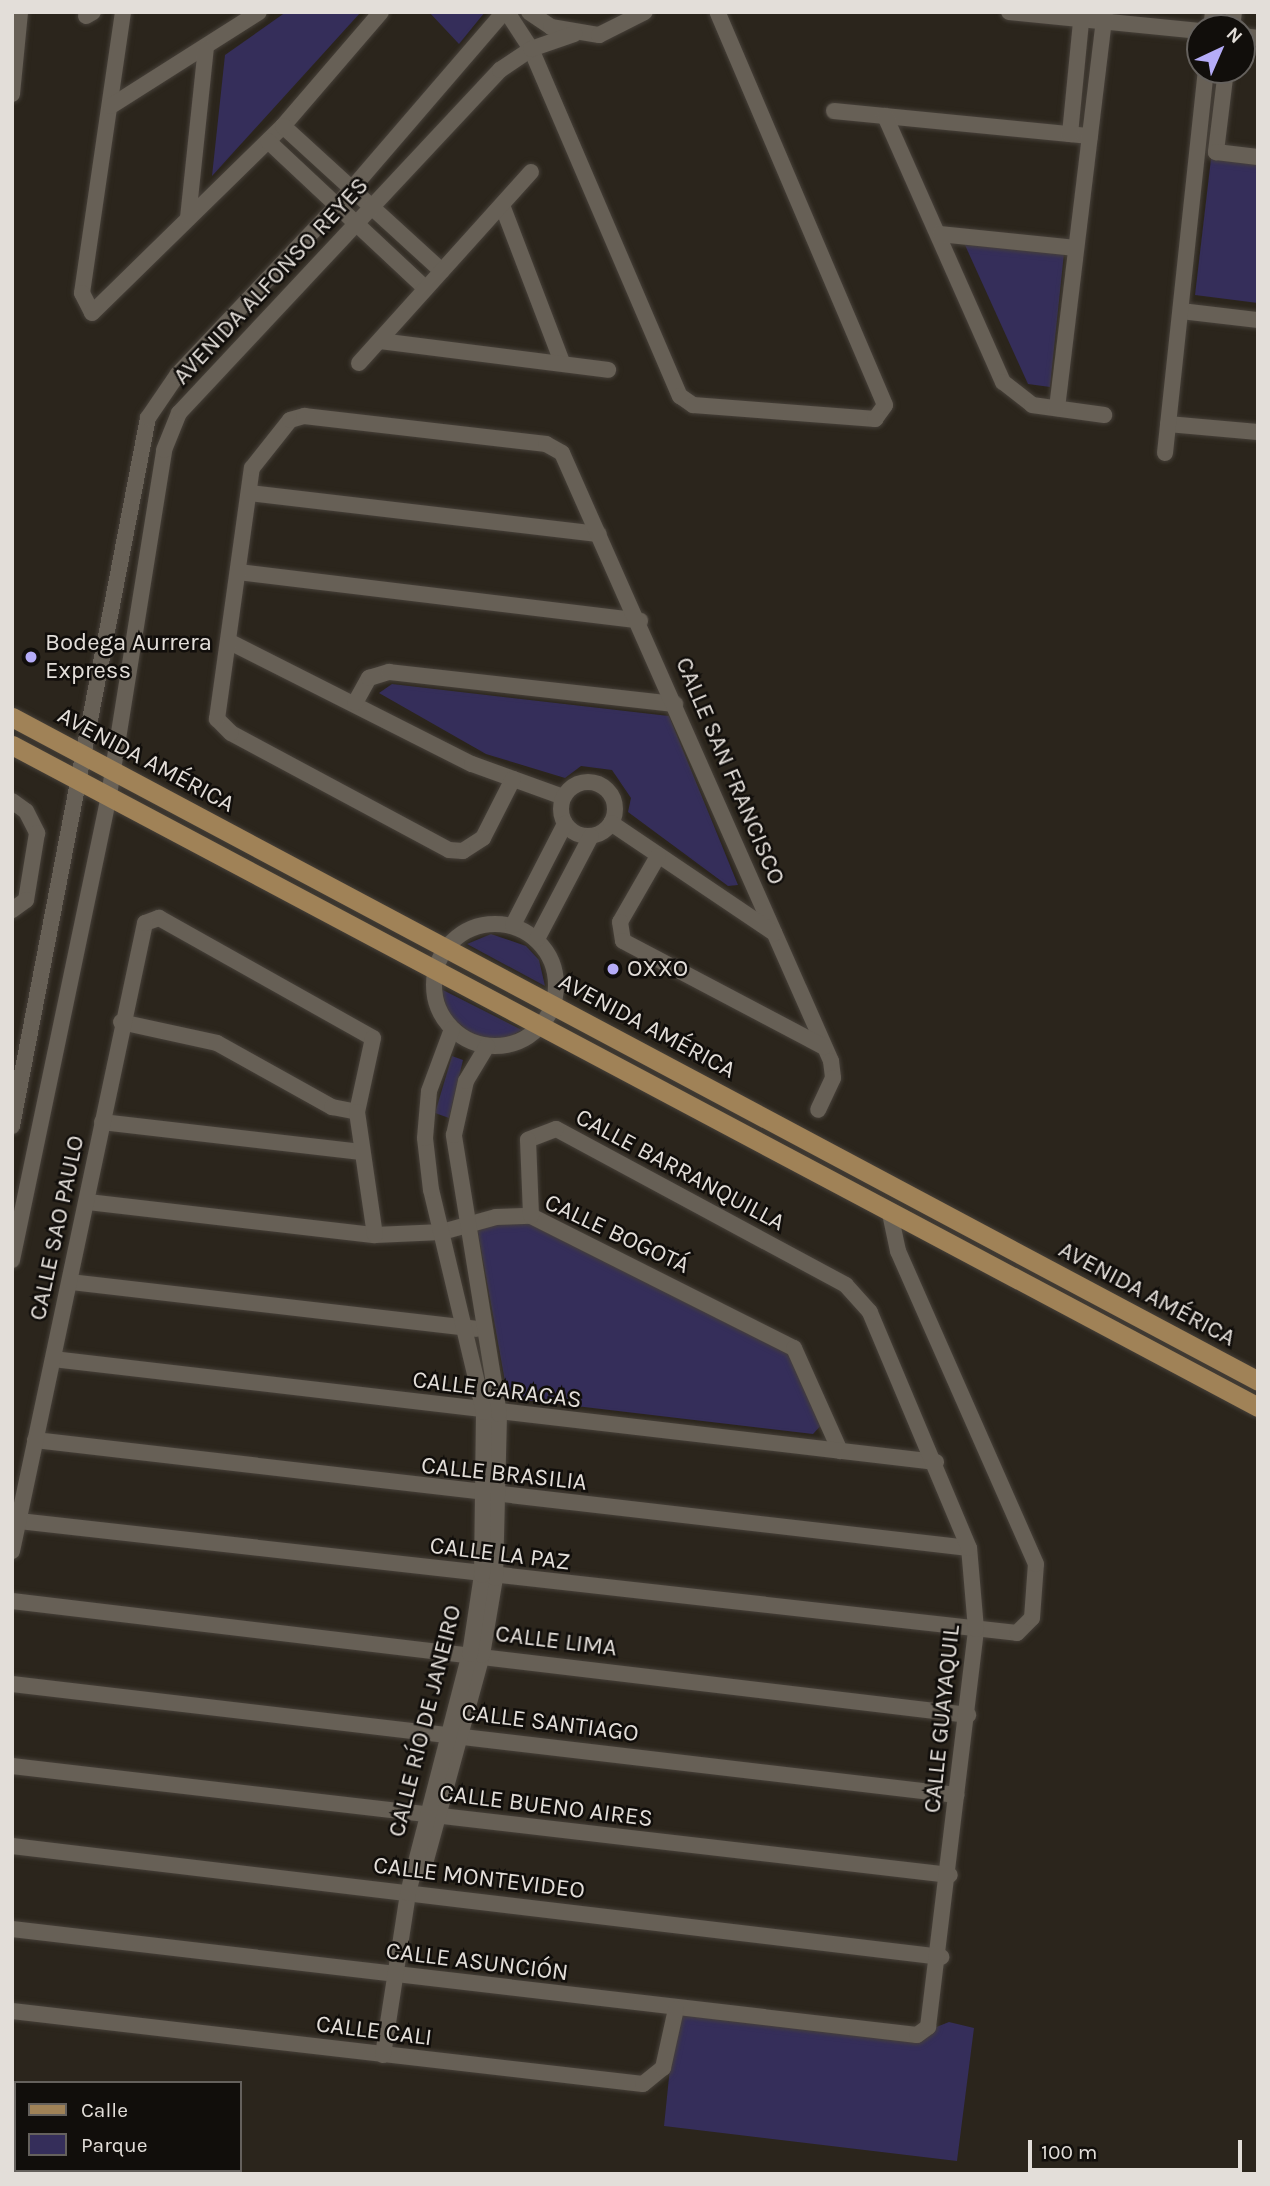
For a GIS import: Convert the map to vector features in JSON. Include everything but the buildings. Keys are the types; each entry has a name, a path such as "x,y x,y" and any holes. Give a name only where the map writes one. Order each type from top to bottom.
{"main road":[{"name":"AVENIDA AMÉRICA","path":"12,717 878,1176 1258,1381"},
{"name":"AVENIDA AMÉRICA","path":"12,745 1258,1407"},
{"path":"866,1199 878,1176"}],"street":[{"path":"12,94 20,12"},
{"path":"122,12 111,106 82,293 92,313 283,126 382,12"},
{"path":"111,106 259,12"},
{"path":"505,12 531,48 677,391 693,405 875,418 885,405 717,12"},
{"name":"AVENIDA ALFONSO REYES","path":"12,1126 87,757 143,430 153,408 208,343 337,206 505,12"},
{"path":"529,12 574,34"},
{"name":"AVENIDA ALFONSO REYES","path":"12,1260 114,769 164,450 179,413 226,359 483,88 531,48 574,34 623,27 645,12"},
{"path":"1009,12 1105,17 1186,30"},
{"path":"1070,134 1081,16"},
{"path":"1057,408 1105,17"},
{"path":"188,218 206,48"},
{"path":"1165,453 1205,84"},
{"path":"1224,84 1216,152 1258,157"},
{"path":"834,111 1090,136"},
{"path":"885,116 940,234 1003,382 1021,401 1104,415"},
{"path":"283,126 442,271"},
{"path":"268,141 426,289"},
{"path":"359,363 531,172"},
{"path":"502,205 562,362"},
{"path":"940,234 1076,247"},
{"path":"1181,312 1258,320"},
{"path":"380,341 562,362 608,370"},
{"path":"208,343 226,359"},
{"name":"CALLE SAN FRANCISCO","path":"249,494 254,461 290,420 304,416 546,444 562,453 640,621 834,1071 818,1110"},
{"path":"1168,424 1258,432"},
{"path":"513,779 483,838 463,851 449,850 231,733 215,710 228,641 249,494 599,534"},
{"path":"238,572 640,621"},
{"path":"228,641 355,702 472,764 563,797"},
{"path":"355,702 369,678 389,672 676,704"},
{"path":"563,797 577,784 596,783 611,795 611,823"},
{"path":"513,925 565,824 563,797"},
{"path":"12,801 26,811 37,833 26,900 12,910"},
{"path":"611,823 774,933"},
{"path":"537,939 591,836 611,823"},
{"path":"565,824 591,836"},
{"path":"658,856 621,922 623,941 824,1047"},
{"path":"530,892 554,905"},
{"name":"CALLE SAO PAULO","path":"12,1551 88,1202 140,930 151,919 373,1038 357,1112"},
{"path":"476,925 513,925 537,939 557,981 554,1004 542,1025 517,1043 487,1046 452,1029 436,1001 435,969 446,947 476,925"},
{"path":"121,1023 217,1043 332,1107 357,1112 375,1235"},
{"name":"CALLE RÍO DE JANEIRO","path":"452,1029 429,1091 425,1138 442,1232 474,1329"},
{"name":"CALLE RÍO DE JANEIRO","path":"388,2055 397,1975 413,1893 430,1816 476,1655 489,1576 491,1413 474,1329 454,1136 466,1082 487,1046"},
{"path":"102,1122 361,1152"},
{"name":"CALLE BARRANQUILLA","path":"531,1216 528,1140 556,1129 846,1285 870,1312"},
{"path":"425,1138 454,1136"},
{"name":"CALLE BOGOTÁ","path":"88,1202 375,1235 442,1232 465,1223 531,1216 794,1348 840,1451"},
{"name":"CALLE LA PAZ","path":"19,1521 976,1629 1007,1635 1029,1624 1036,1564 898,1251 890,1212"},
{"path":"71,1282 474,1329"},
{"name":"CALLE GUAYAQUIL","path":"870,1312 936,1462 969,1548 976,1629 932,2022"},
{"name":"CALLE CARACAS","path":"53,1359 491,1413 936,1462"},
{"name":"CALLE BRASILIA","path":"35,1440 492,1496 969,1548"},
{"name":"CALLE LIMA","path":"12,1601 968,1715"},
{"name":"CALLE SANTIAGO","path":"12,1684 454,1734 957,1796"},
{"name":"CALLE BUENO AIRES","path":"12,1766 950,1875"},
{"name":"CALLE MONTEVIDEO","path":"12,1846 941,1957"},
{"name":"CALLE ASUNCIÓN","path":"12,1929 916,2035 932,2022"},
{"name":"CALLE CALI","path":"12,2011 643,2084 663,2068 676,2008"}],"green space":[{"path":"286,12 361,12 212,176 225,55"},
{"path":"429,12 485,12 459,44"},
{"path":"1211,159 1258,164 1258,303 1195,295"},
{"path":"965,245 1064,253 1050,387 1028,384"},
{"path":"392,684 669,716 738,885 728,886 628,812 631,798 612,770 581,766 565,778 486,754 379,693"},
{"path":"491,934 526,946 539,960 545,986 467,944"},
{"path":"441,989 522,1030 504,1040 479,1040 449,1015"},
{"path":"452,1056 463,1060 449,1118 435,1113"},
{"path":"520,1221 554,1229 793,1353 825,1421 813,1434 508,1398 477,1227"},
{"path":"676,2009 916,2035 949,2022 974,2028 957,2161 664,2126"}],"place":[{"name":"Bodega Aurrera Express","path":"31,657"},
{"name":"OXXO","path":"613,969"}]}
